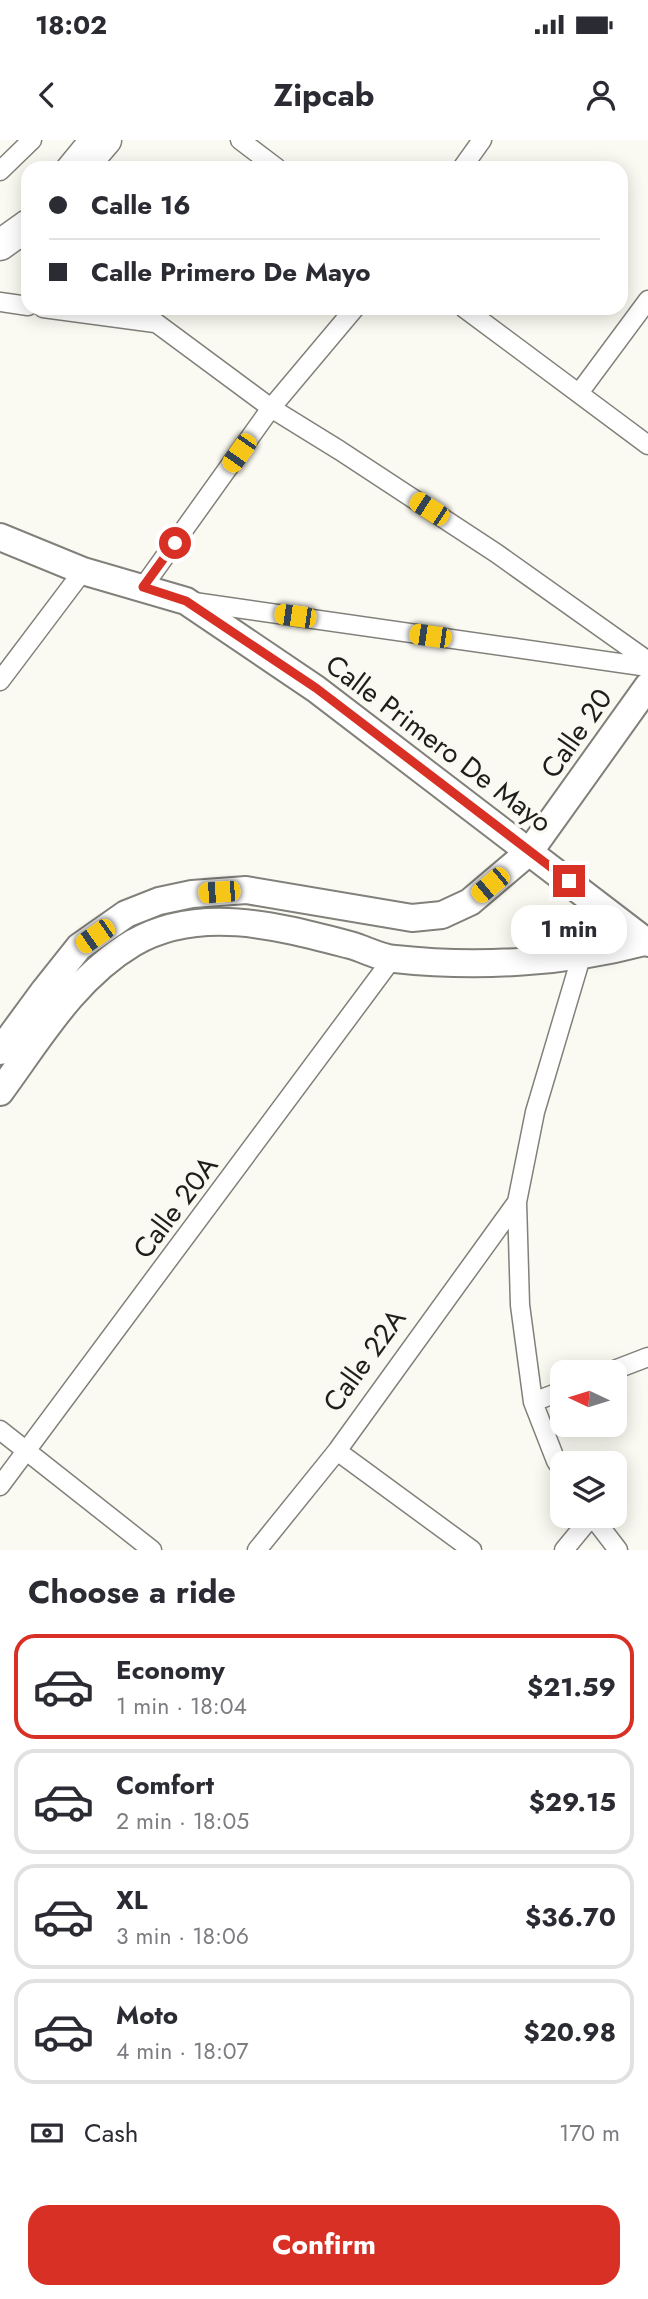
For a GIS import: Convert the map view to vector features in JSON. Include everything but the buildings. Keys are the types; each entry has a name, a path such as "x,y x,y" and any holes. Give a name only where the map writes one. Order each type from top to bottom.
{"main road":[{"path":"88,161 106,140"},
{"path":"0,245 21,230"},
{"name":"Calle Primero De Mayo","path":"0,537 83,570 186,601 316,688 648,942"},
{"name":"Calle 20","path":"0,1051 79,947 126,914 159,901 192,894 246,890 412,918 442,915 470,902 530,851 648,686"},
{"path":"0,1092 65,1002 94,971 134,943 163,930 195,923 242,921 305,933 392,959 445,963 526,962 648,942"}],"street":[{"path":"0,171 32,140"},
{"path":"240,140 268,161"},
{"path":"467,161 482,140"},
{"path":"579,393 648,300"},
{"path":"0,302 21,305"},
{"path":"95,315 155,323"},
{"path":"145,315 271,408 496,553 648,661"},
{"path":"143,587 271,408 349,315"},
{"path":"473,315 648,445"},
{"path":"0,681 83,570"},
{"name":"Calle Primero De Mayo","path":"186,601 648,667"},
{"path":"552,1451 533,1402 520,1305 517,1202 535,1112 582,954"},
{"name":"Calle 20A","path":"0,1486 392,959"},
{"name":"Calle 22A","path":"257,1550 337,1451 517,1202"},
{"path":"627,1365 648,1357"},
{"path":"533,1402 550,1396"},
{"path":"0,1430 152,1550"},
{"path":"337,1451 472,1550"},
{"path":"564,1550 582,1528"},
{"path":"601,1528 618,1550"}],"lane":[{"path":"66,161 82,140"}],"route":[{"path":"175,543 143,587 186,601 316,688 569,881"}]}
